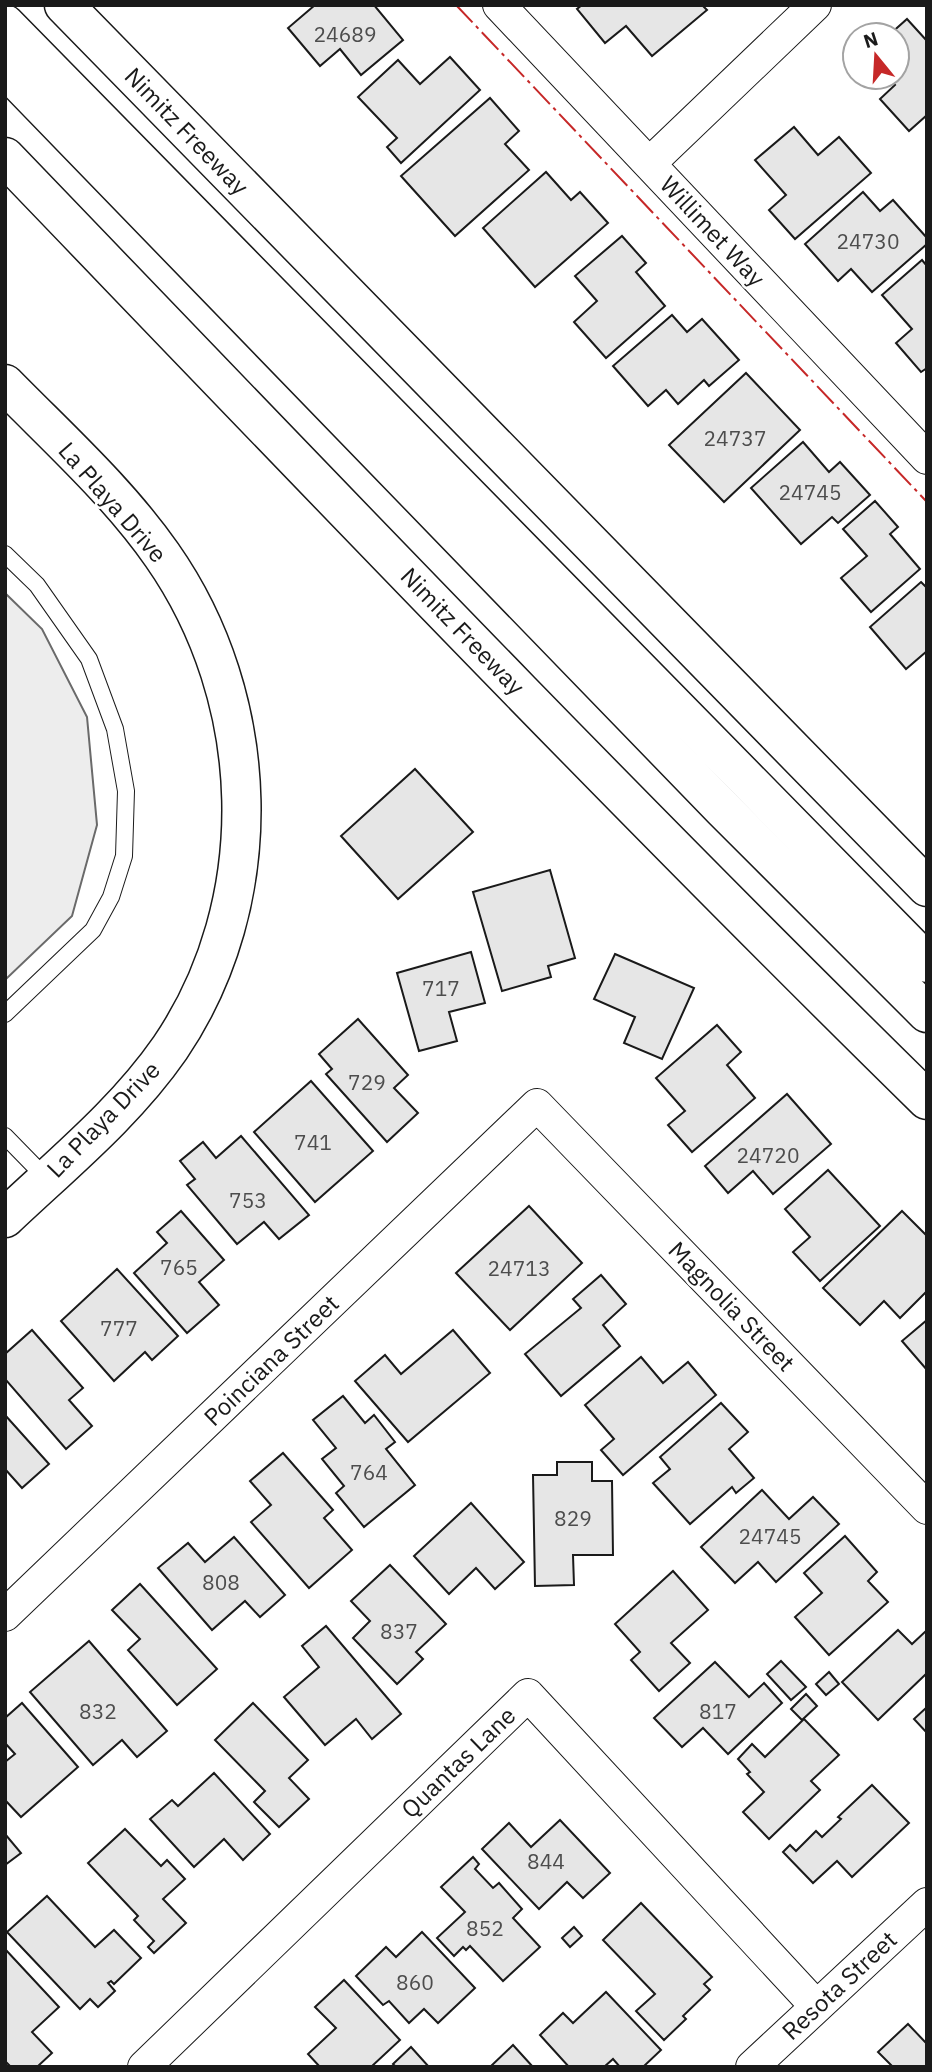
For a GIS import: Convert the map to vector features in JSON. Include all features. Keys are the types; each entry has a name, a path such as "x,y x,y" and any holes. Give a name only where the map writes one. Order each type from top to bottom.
{"main road":[{"name":"Nimitz Freeway","path":"64,5 927,887"},
{"path":"5,24 927,963"},
{"path":"5,68 723,809 927,1013"},
{"name":"Nimitz Freeway","path":"5,157 487,656 788,963 927,1100"},
{"name":"La Playa Drive","path":"5,384 140,526 183,588 202,622 229,700 237,739 242,818 233,896 216,957 195,1004 170,1047 131,1097 5,1218"}],"street":[{"name":"Willimet Way","path":"499,5 927,458"},
{"path":"650,163 815,5"},
{"name":"Magnolia Street","path":"537,1105 927,1508"},
{"name":"Poinciana Street","path":"5,1615 537,1105"},
{"name":"Quantas Lane","path":"144,2067 528,1695 816,2006"},
{"name":"Resota Street","path":"752,2067 927,1904"}],"lane":[{"path":"5,554 37,585 89,659 116,729 126,791 124,856 111,897 93,930 5,1014"},
{"path":"5,1136 47,1179"}],"shaded area":[{"path":"5,593 42,629 87,717 97,825 72,916 5,980"}],"building":[{"path":"315,5 374,5 403,40 361,75 340,49 320,66 288,28"},
{"path":"582,5 702,5 707,10 652,56 626,26 605,43 577,9"},
{"path":"911,23 927,41 927,115 909,131 880,99 889,91 911,91"},
{"path":"450,57 480,90 401,163 387,147 397,138 358,97 398,60 420,84"},
{"path":"490,98 519,131 505,144 529,170 455,236 401,176"},
{"path":"794,127 818,155 839,137 871,173 795,239 769,210 786,195 755,160"},
{"path":"546,172 571,200 580,192 608,223 535,287 483,228"},
{"path":"863,192 880,211 893,200 927,238 927,244 872,292 851,269 838,281 805,244"},
{"path":"622,236 646,263 636,272 665,306 606,358 574,322 597,301 575,276"},
{"path":"922,260 927,266 927,368 921,372 896,343 912,329 882,295"},
{"path":"672,315 687,332 702,319 739,360 709,386 704,380 678,404 666,390 648,406 613,366"},
{"path":"746,373 800,430 724,502 669,445"},
{"path":"803,442 829,472 840,462 870,495 838,523 832,517 801,544 751,488"},
{"path":"875,501 898,527 890,534 920,569 871,612 841,578 867,556 843,529"},
{"path":"921,582 927,588 927,651 906,669 870,627"},
{"path":"415,769 473,832 398,899 341,836"},
{"path":"550,870 575,958 548,966 551,977 502,991 473,892"},
{"path":"471,952 485,1003 449,1012 457,1041 419,1051 397,973"},
{"path":"615,954 694,988 662,1059 624,1043 635,1017 594,999"},
{"path":"358,1019 408,1075 394,1088 418,1113 387,1142 326,1074 332,1069 319,1054"},
{"path":"717,1025 741,1052 727,1065 755,1098 692,1152 668,1125 685,1111 656,1078"},
{"path":"311,1081 373,1151 315,1202 254,1132"},
{"path":"787,1094 831,1144 773,1194 753,1171 728,1193 705,1166"},
{"path":"241,1136 309,1215 279,1239 264,1222 237,1244 187,1185 195,1179 180,1161 203,1142 216,1158"},
{"path":"828,1170 880,1226 820,1281 793,1252 810,1237 785,1209"},
{"path":"529,1206 582,1263 510,1330 456,1273"},
{"path":"181,1211 224,1260 199,1282 219,1305 187,1333 134,1273 167,1243 157,1232"},
{"path":"902,1211 927,1236 927,1291 900,1318 884,1301 860,1325 823,1288"},
{"path":"117,1269 178,1336 152,1360 145,1352 114,1381 61,1321"},
{"path":"601,1275 626,1304 603,1325 620,1346 561,1396 525,1354 581,1308 573,1299"},
{"path":"927,1320 927,1370 902,1341"},
{"path":"32,1330 83,1388 69,1400 92,1426 66,1449 5,1379 5,1354"},
{"path":"453,1330 490,1373 408,1442 355,1381 385,1355 401,1374"},
{"path":"641,1357 663,1383 688,1362 716,1395 623,1475 601,1450 614,1439 585,1405"},
{"path":"343,1396 365,1423 374,1415 395,1442 386,1449 415,1485 364,1527 336,1493 344,1486 322,1459 336,1448 313,1420"},
{"path":"721,1403 748,1432 729,1449 754,1478 736,1493 732,1487 690,1524 653,1483 670,1469 660,1457"},
{"path":"5,1415 49,1464 22,1488 5,1469"},
{"path":"283,1453 333,1510 324,1518 352,1550 309,1588 251,1522 271,1505 250,1481"},
{"path":"557,1462 592,1462 592,1481 612,1481 613,1555 573,1555 574,1585 535,1586 533,1475 557,1475"},
{"path":"762,1490 789,1519 813,1497 839,1524 776,1582 758,1562 735,1583 701,1547"},
{"path":"471,1503 524,1562 495,1589 476,1568 449,1594 414,1556"},
{"path":"845,1536 877,1572 868,1581 888,1602 829,1655 795,1617 822,1593 804,1573"},
{"path":"234,1537 285,1595 260,1617 245,1601 212,1630 158,1568 188,1543 205,1562"},
{"path":"390,1565 446,1624 416,1652 423,1659 397,1684 353,1638 370,1621 351,1601"},
{"path":"673,1571 708,1610 671,1643 690,1663 659,1691 631,1660 640,1652 615,1624"},
{"path":"140,1584 217,1669 177,1705 128,1650 140,1639 112,1610"},
{"path":"326,1626 401,1714 372,1739 356,1719 325,1745 284,1697 319,1667 302,1646"},
{"path":"898,1630 912,1644 927,1630 927,1673 878,1720 842,1682"},
{"path":"89,1641 167,1731 137,1757 122,1740 93,1765 30,1692"},
{"path":"781,1661 806,1687 791,1700 767,1674"},
{"path":"715,1662 749,1697 764,1683 782,1703 728,1754 703,1728 682,1747 654,1718"},
{"path":"829,1672 839,1684 826,1695 816,1684"},
{"path":"806,1694 817,1706 802,1720 791,1709"},
{"path":"22,1703 78,1767 21,1817 5,1800 5,1762 15,1754 5,1743 5,1718"},
{"path":"253,1703 308,1760 289,1778 309,1799 279,1827 254,1802 265,1791 215,1740"},
{"path":"927,1707 927,1733 914,1719"},
{"path":"804,1719 839,1755 811,1781 820,1790 769,1839 743,1812 764,1792 747,1774 750,1772 738,1759 752,1744 765,1757"},
{"path":"214,1773 270,1834 243,1860 224,1839 194,1867 150,1819 172,1800 178,1806"},
{"path":"872,1785 909,1823 852,1877 837,1861 813,1883 783,1852 790,1845 796,1851 816,1831 822,1837 841,1819 838,1817"},
{"path":"560,1820 610,1873 583,1898 567,1882 539,1909 482,1849 509,1823 531,1847"},
{"path":"125,1829 161,1866 167,1860 185,1879 163,1899 186,1923 154,1953 148,1947 154,1941 134,1920 138,1916 88,1863"},
{"path":"5,1834 21,1853 5,1865"},
{"path":"473,1857 479,1864 475,1869 493,1888 499,1883 522,1909 513,1918 540,1947 503,1981 470,1946 466,1950 463,1947 454,1956 437,1938 465,1912 441,1887"},
{"path":"47,1896 95,1947 114,1930 141,1958 114,1984 111,1981 108,1983 115,1991 98,2007 90,1999 80,2009 7,1932"},
{"path":"641,1903 712,1977 704,1984 710,1990 683,2016 686,2019 664,2040 636,2011 655,1994 603,1940"},
{"path":"574,1927 582,1936 570,1947 562,1938"},
{"path":"422,1932 475,1988 438,2023 424,2009 409,2023 389,2001 383,2005 356,1976 386,1947 396,1957"},
{"path":"5,1949 59,2007 32,2032 52,2053 37,2067 11,2067 5,2061"},
{"path":"344,1980 400,2040 371,2067 320,2067 308,2054 336,2028 315,2007"},
{"path":"606,1992 661,2050 643,2067 620,2067 613,2059 604,2067 569,2067 540,2035 563,2013 573,2023"},
{"path":"908,2024 927,2044 927,2067 893,2067 878,2052"},
{"path":"513,2045 533,2067 490,2067"},
{"path":"411,2047 429,2067 396,2067 393,2064"}],"power":[{"path":"456,5 927,502"}]}
